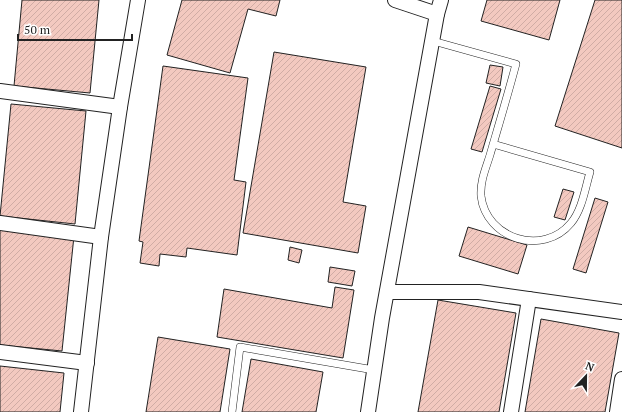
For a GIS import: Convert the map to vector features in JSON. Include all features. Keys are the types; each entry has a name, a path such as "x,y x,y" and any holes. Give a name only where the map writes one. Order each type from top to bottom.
{"street":[{"path":"81,412 101,236 120,107 138,0"},
{"path":"394,0 437,14"},
{"path":"368,412 387,292 432,41 441,0"},
{"path":"0,91 120,107"},
{"path":"0,224 101,236"},
{"path":"387,292 479,292 622,312"},
{"path":"511,412 529,299"},
{"path":"0,352 87,363"},
{"path":"617,412 622,379"}],"lane":[{"path":"432,41 516,64 481,185 483,204 486,214 506,235 525,241 535,241 545,240 563,231 576,215 590,172 493,144"},
{"path":"232,412 240,347 374,370"}],"building":[{"path":"22,0 99,0 90,93 14,86"},
{"path":"182,0 280,0 276,16 248,9 230,73 167,55"},
{"path":"487,0 560,0 549,40 481,21"},
{"path":"595,0 622,0 622,148 555,126"},
{"path":"274,52 366,67 343,202 366,206 358,253 243,233"},
{"path":"490,65 503,67 500,86 486,83"},
{"path":"163,66 248,78 234,180 246,182 237,255 187,248 186,257 160,254 159,266 140,263 143,242 139,241"},
{"path":"490,86 501,89 482,152 471,149"},
{"path":"11,104 86,111 75,224 0,216"},
{"path":"563,189 574,192 565,220 554,217"},
{"path":"595,198 608,202 586,273 573,269"},
{"path":"468,227 527,245 518,274 459,256"},
{"path":"0,229 74,236 62,351 0,345"},
{"path":"290,247 302,250 299,263 288,260"},
{"path":"330,267 355,271 352,286 328,282"},
{"path":"335,287 354,290 343,358 217,337 224,289 332,308"},
{"path":"438,300 516,313 499,412 418,412"},
{"path":"541,319 619,333 605,412 525,412"},
{"path":"158,337 230,349 220,412 146,412"},
{"path":"251,359 323,372 316,412 242,412"},
{"path":"0,366 64,373 60,412 0,412"}]}
